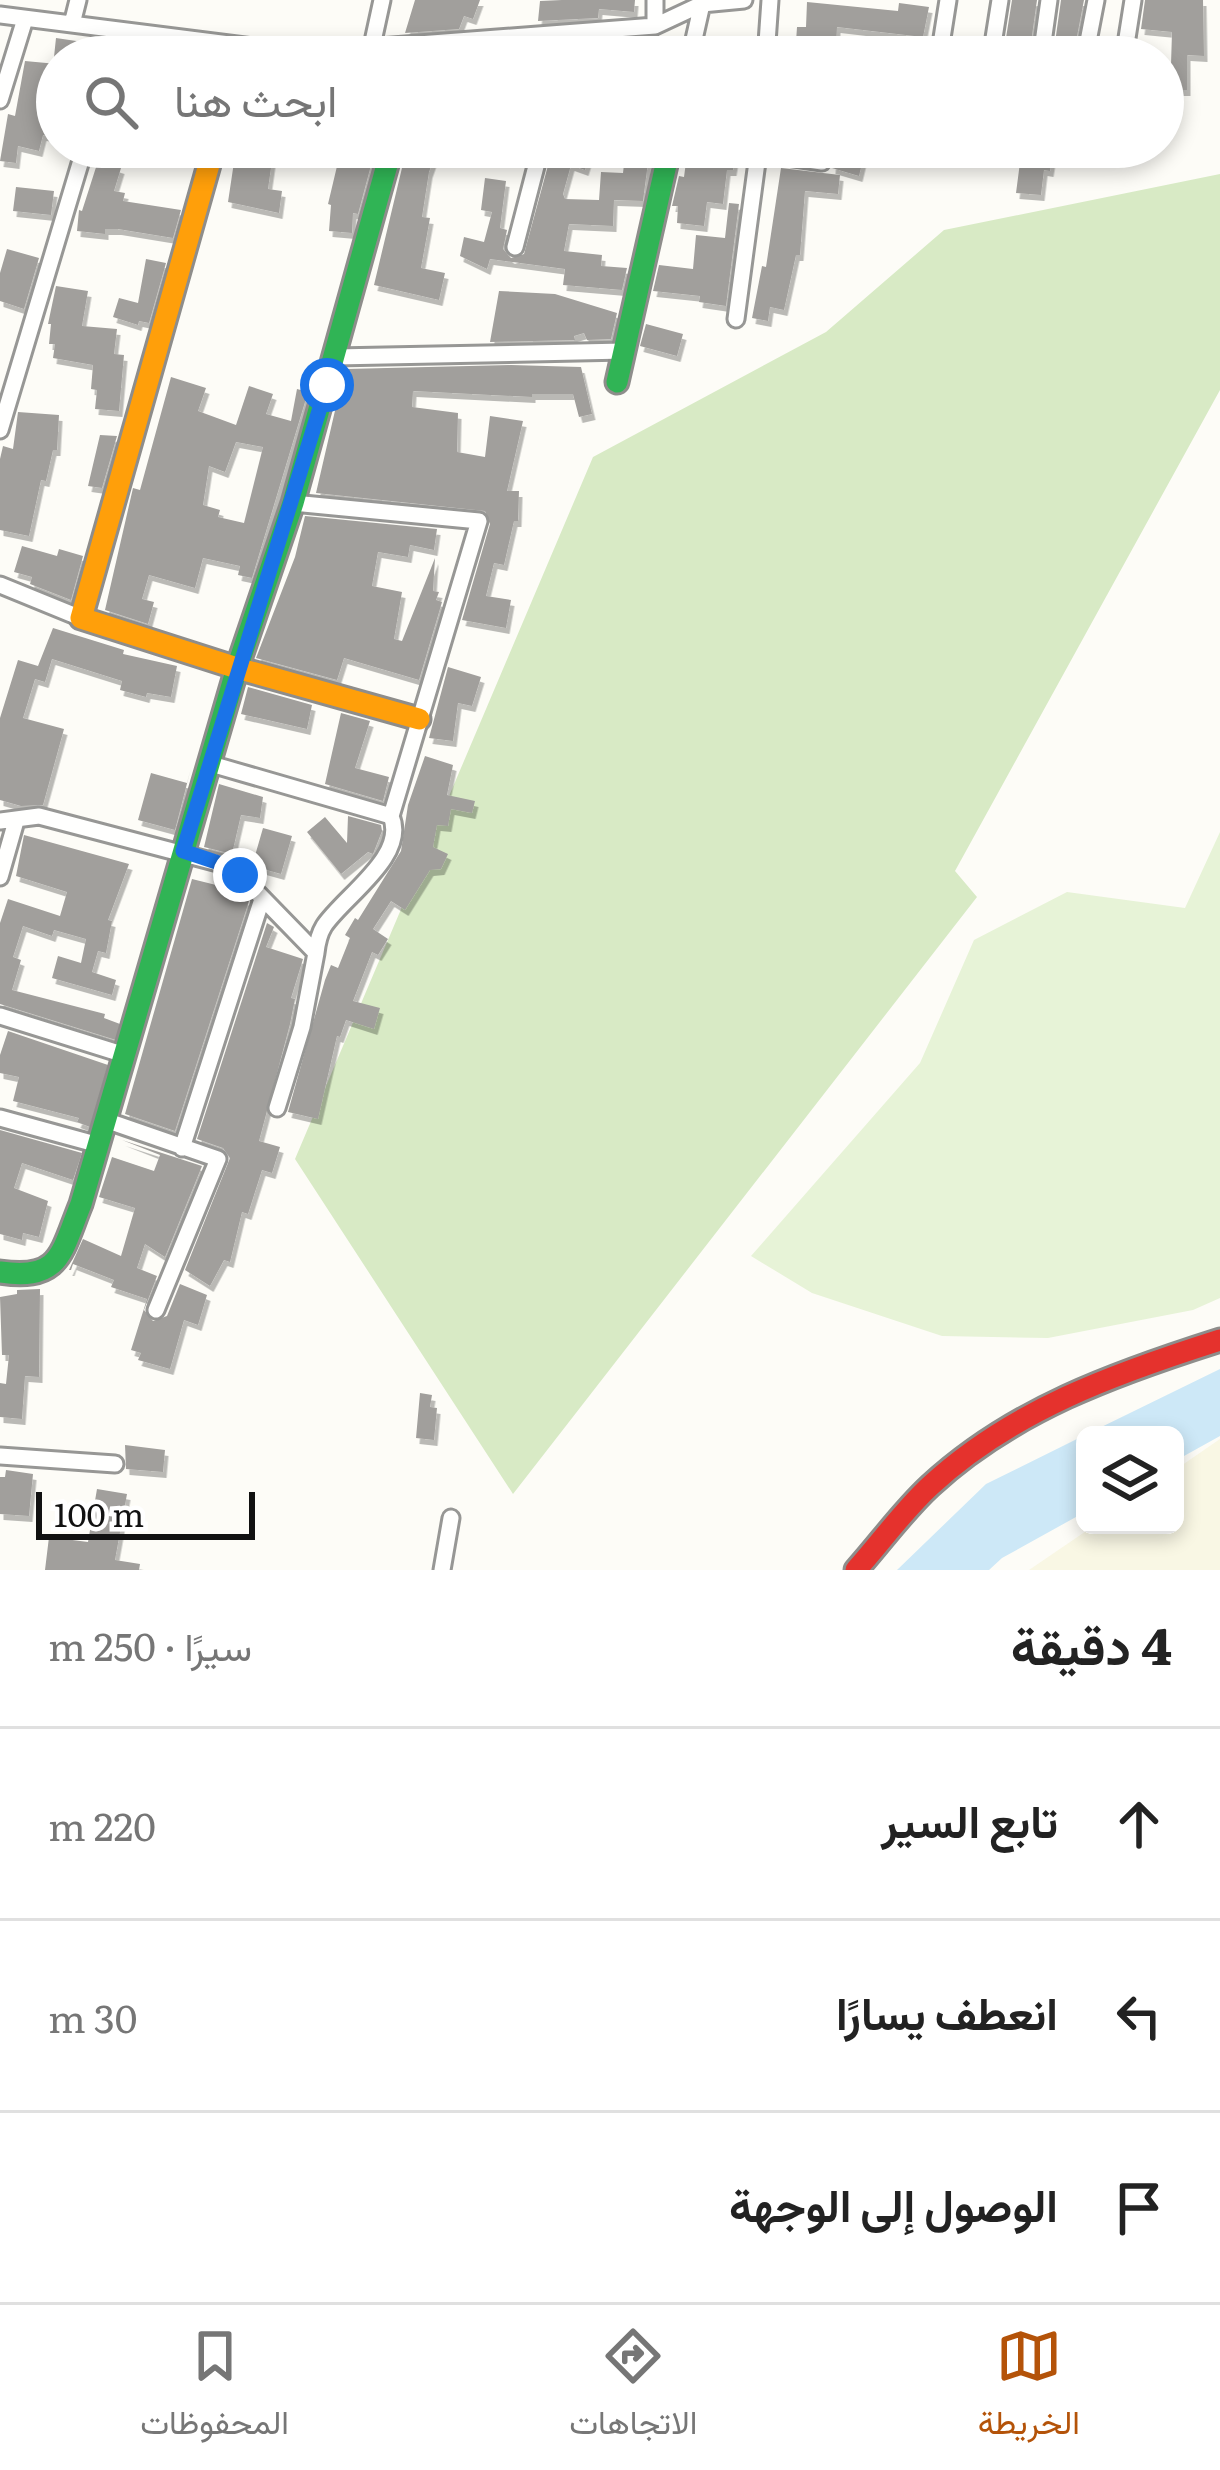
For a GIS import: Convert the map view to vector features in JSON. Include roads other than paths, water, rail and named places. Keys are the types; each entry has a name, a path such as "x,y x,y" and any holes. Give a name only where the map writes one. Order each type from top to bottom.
{"street":[{"path":"72,24 79,0"},
{"path":"374,36 382,0"},
{"path":"655,0 655,26"},
{"path":"548,36 655,26 702,4 744,0"},
{"path":"767,36 770,0"},
{"path":"942,36 948,0"},
{"path":"994,36 1000,0"},
{"path":"1044,36 1049,0"},
{"path":"1089,36 1096,0"},
{"path":"1127,36 1133,0"},
{"path":"695,36 702,4"},
{"path":"0,15 143,36"},
{"path":"0,100 25,19"},
{"path":"118,36 119,32"},
{"path":"0,430 79,168"},
{"path":"81,618 208,168"},
{"path":"0,1272 28,1276 45,1272 59,1258 108,1121 183,851 335,357 386,168"},
{"path":"515,248 536,168"},
{"path":"617,382 665,168"},
{"path":"736,319 757,168"},
{"path":"335,357 625,351"},
{"path":"277,1108 302,1027 324,926 374,872 394,839 391,816 478,521 292,503"},
{"path":"0,585 81,618 419,719"},
{"path":"212,764 391,816"},
{"path":"0,878 8,821 39,816 222,864 240,875 316,953"},
{"path":"182,1148 262,899"},
{"path":"0,1016 125,1055"},
{"path":"0,1118 99,1145"},
{"path":"108,1121 218,1159 156,1310"},
{"path":"856,1570 928,1488 1028,1414 1094,1382 1220,1340"},
{"path":"0,1456 115,1464"},
{"path":"442,1570 451,1518"}],"water":[{"path":"1220,1369 1220,1436 1184,1456 1184,1426 1103,1426"},
{"path":"1076,1439 1076,1517 989,1570 897,1570 986,1484"}]}
